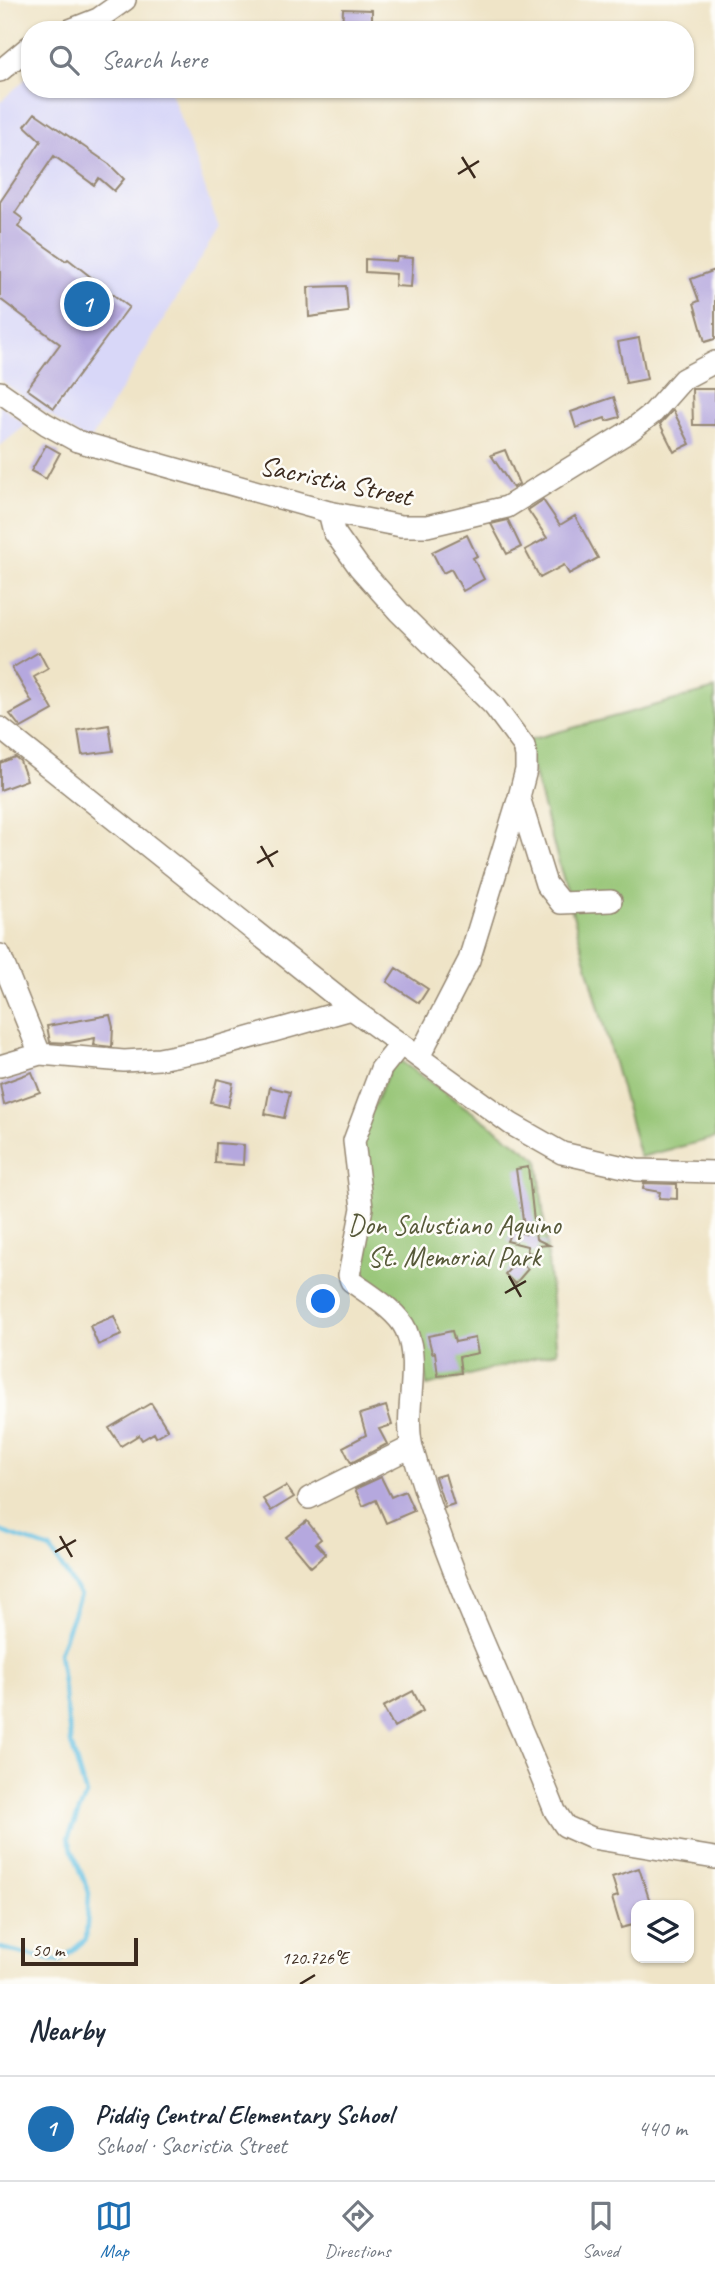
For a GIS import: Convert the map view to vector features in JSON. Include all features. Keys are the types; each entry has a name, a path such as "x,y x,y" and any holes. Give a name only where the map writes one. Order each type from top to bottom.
{"street":[{"path":"93,21 125,0"},
{"path":"0,71 21,54"},
{"name":"Sacristia Street","path":"0,392 46,424 77,441 329,512 414,527 478,516 507,507 631,431 653,413 682,379 715,362"},
{"path":"329,512 338,539 359,567 399,612 495,706 524,746 527,770 469,960 419,1057"},
{"path":"0,728 352,1009 511,1124 562,1153 636,1170 715,1172"},
{"path":"519,797 546,884 554,896 561,903 611,901"},
{"path":"1,963 40,1054"},
{"path":"0,1066 40,1054 124,1061 159,1059 206,1050 352,1009"},
{"path":"401,1044 381,1069 354,1142 362,1208 349,1275 351,1281 396,1317 408,1334 412,1378 411,1447 463,1598 505,1688 555,1811 565,1826 613,1843 715,1858"},
{"path":"309,1498 411,1447"}],"shaded area":[{"path":"21,83 21,98 173,98 219,228 89,443 0,380 0,102"},
{"path":"0,405 26,425 0,446"}],"green space":[{"path":"715,689 715,1138 640,1157 525,741"},
{"name":"Don Salustiano Aquino St. Memorial Park","path":"395,1057 538,1159 557,1352 427,1386 418,1339 357,1272 357,1145"}],"building":[{"path":"343,9 372,10 372,21 342,21"},
{"path":"35,113 109,164 124,179 114,191 99,178 94,185 54,156 15,213 23,219 18,227 66,261 68,259 129,307 54,408 27,389 60,344 0,299 0,202 41,141 25,126"},
{"path":"397,257 413,258 411,287 395,286 396,274 365,272 365,259 396,261"},
{"path":"715,270 715,339 705,342 694,303 699,301 691,279"},
{"path":"346,286 348,312 309,317 308,287"},
{"path":"639,338 647,379 626,383 618,342"},
{"path":"692,389 715,389 715,425 693,425"},
{"path":"614,397 620,417 606,421 605,418 576,428 571,412"},
{"path":"673,410 690,444 674,452 660,424"},
{"path":"46,445 60,453 46,479 31,471"},
{"path":"505,450 519,484 513,488 491,455"},
{"path":"543,500 560,525 575,516 598,558 569,574 564,565 540,578 525,550 547,538 528,510"},
{"path":"508,520 521,547 507,554 491,524"},
{"path":"467,535 477,556 473,558 484,579 463,591 451,569 443,573 432,552"},
{"path":"39,652 48,669 34,677 53,710 21,728 10,714 32,702 12,668"},
{"path":"109,725 113,751 82,755 78,730"},
{"path":"15,757 20,761 27,780 0,790 0,763"},
{"path":"396,968 428,989 419,1003 387,982"},
{"path":"110,1015 113,1027 112,1047 94,1045 95,1038 69,1043 50,1042 47,1026"},
{"path":"32,1072 40,1092 4,1105 0,1084"},
{"path":"217,1079 233,1083 228,1107 211,1103"},
{"path":"270,1087 290,1092 284,1118 265,1114"},
{"path":"216,1143 244,1145 243,1165 215,1163"},
{"path":"528,1167 536,1239 549,1245 537,1246 537,1252 528,1253 527,1246 507,1241 512,1229 525,1234 516,1169"},
{"path":"644,1183 677,1184 677,1199 659,1198 660,1192 643,1189"},
{"path":"518,1260 528,1269 515,1284 505,1274"},
{"path":"114,1316 122,1335 98,1345 90,1326"},
{"path":"452,1331 455,1342 475,1338 478,1353 459,1357 461,1373 438,1376 435,1352 432,1353 428,1336"},
{"path":"151,1403 168,1430 156,1437 154,1433 142,1440 139,1435 121,1446 109,1428"},
{"path":"386,1406 392,1425 379,1429 387,1444 351,1463 343,1447 366,1435 360,1414"},
{"path":"445,1474 454,1504 445,1507 435,1477"},
{"path":"381,1477 391,1497 405,1491 414,1511 386,1523 376,1500 363,1506 355,1489"},
{"path":"286,1486 294,1497 271,1511 263,1499"},
{"path":"307,1521 321,1539 316,1543 326,1554 311,1567 286,1537"},
{"path":"413,1691 423,1711 394,1727 383,1707"},
{"path":"639,1868 649,1900 631,1900 631,1925 621,1928 612,1898 618,1896 612,1877"}],"waterway":[{"path":"0,1531 50,1549 80,1595 59,1653 71,1743 86,1795 68,1838 89,1893 86,1939 59,1962 0,1948"}],"place":[{"name":"Piddig Central Elementary School","path":"87,304"}]}
